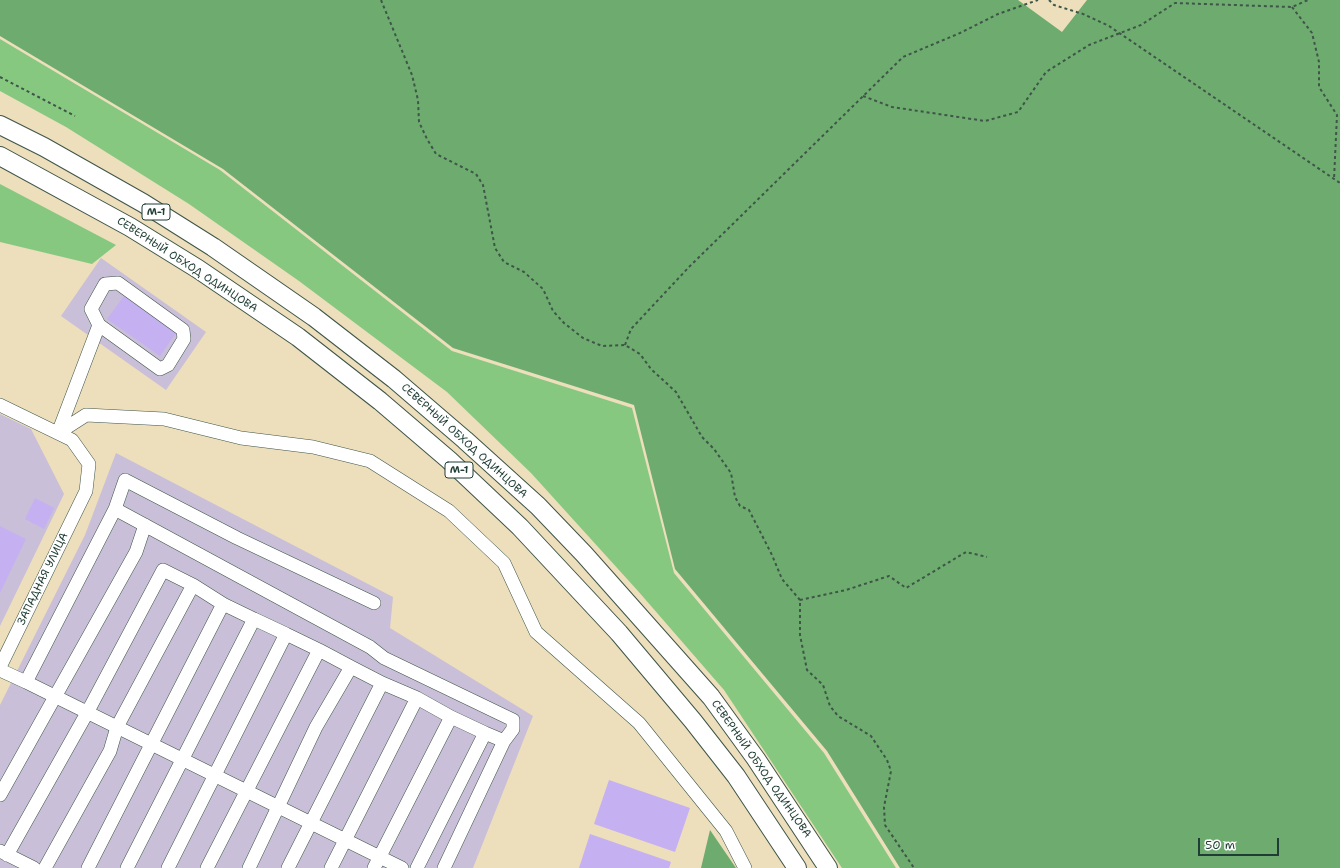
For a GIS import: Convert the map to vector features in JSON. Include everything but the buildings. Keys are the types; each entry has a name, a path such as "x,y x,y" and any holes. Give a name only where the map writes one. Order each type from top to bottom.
{"highway":[{"name":"СЕВЕРНЫЙ ОБХОД ОДИНЦОВА","path":"0,125 44,147 143,203 219,252 314,317 394,379 538,506 584,554 711,697 756,759 828,868"},
{"name":"СЕВЕРНЫЙ ОБХОД ОДИНЦОВА","path":"0,156 130,227 198,269 298,337 380,401 449,460 520,527 619,634 693,721 736,776 797,868"}],"street":[{"path":"58,433 99,325 91,309 105,284 118,283 183,330 184,339 168,365 160,369 99,325"},
{"path":"0,405 58,433"},
{"path":"58,433 86,415 164,419 241,438 313,448 370,461 443,507 504,563 536,632 639,722 726,831 745,868"},
{"name":"ЗАПАДНАЯ УЛИЦА","path":"1,663 86,492 89,464 72,440 58,433"},
{"path":"26,682 115,509 125,480 237,538 374,603"},
{"path":"115,509 370,647 384,658 513,720 513,729 504,741 444,868"},
{"path":"0,795 136,552 145,525"},
{"path":"34,868 4,853 87,712 162,570 193,585 223,604 319,650 382,683 417,698 451,717 504,741"},
{"path":"45,868 110,751 117,727 193,585"},
{"path":"88,868 223,604"},
{"path":"127,868 254,618"},
{"path":"168,868 286,634"},
{"path":"207,868 319,650"},
{"path":"1,663 26,682 310,822 344,840 377,862 402,868"},
{"path":"249,868 279,808 316,727 351,667"},
{"path":"288,868 310,822 382,683"},
{"path":"331,868 417,698"},
{"path":"377,862 451,717"},
{"path":"417,868 485,733"}],"path":[{"path":"381,0 412,75 418,100 419,122 424,134 436,154 476,174 483,185 495,248 504,262 524,272 543,289 554,311 564,323 584,338 602,346 625,345 640,354 651,369 676,392 702,436 714,449 731,473 735,497 740,506 749,510 772,555 782,579 800,600 800,635 807,670 822,685 830,706 838,716 871,736 886,760 891,771 884,807 885,825 914,868"},
{"path":"625,345 631,329 689,267 903,57 960,33 998,14 1038,0"},
{"path":"1049,0 1054,5 1083,14 1119,32 1340,183"},
{"path":"862,96 892,108 985,121 1018,112 1046,72 1089,46 1119,32 1141,25 1175,3 1292,7 1308,0"},
{"path":"1292,7 1312,33 1319,62 1319,88 1337,115 1334,179"},
{"path":"0,77 75,116"},
{"path":"800,600 846,590 889,576 906,588 966,552 986,557"}],"shaded area":[{"path":"101,258 206,332 166,390 61,316"},
{"path":"0,414 31,429 64,494 0,626"},
{"path":"116,453 393,597 390,628 533,716 473,868 0,868 0,705 85,535"}],"green space":[{"path":"0,0 1018,0 1062,32 1087,0 1340,0 1340,868 900,868 827,751 675,569 634,405 453,348 223,169 0,36"},
{"path":"0,39 220,170 452,351 632,408 674,573 824,753 896,868 842,868 724,690 638,591 531,473 447,392 299,281 189,204 66,127 0,91"},
{"path":"0,184 116,245 92,264 0,242"},
{"path":"710,830 736,868 701,868"}]}
